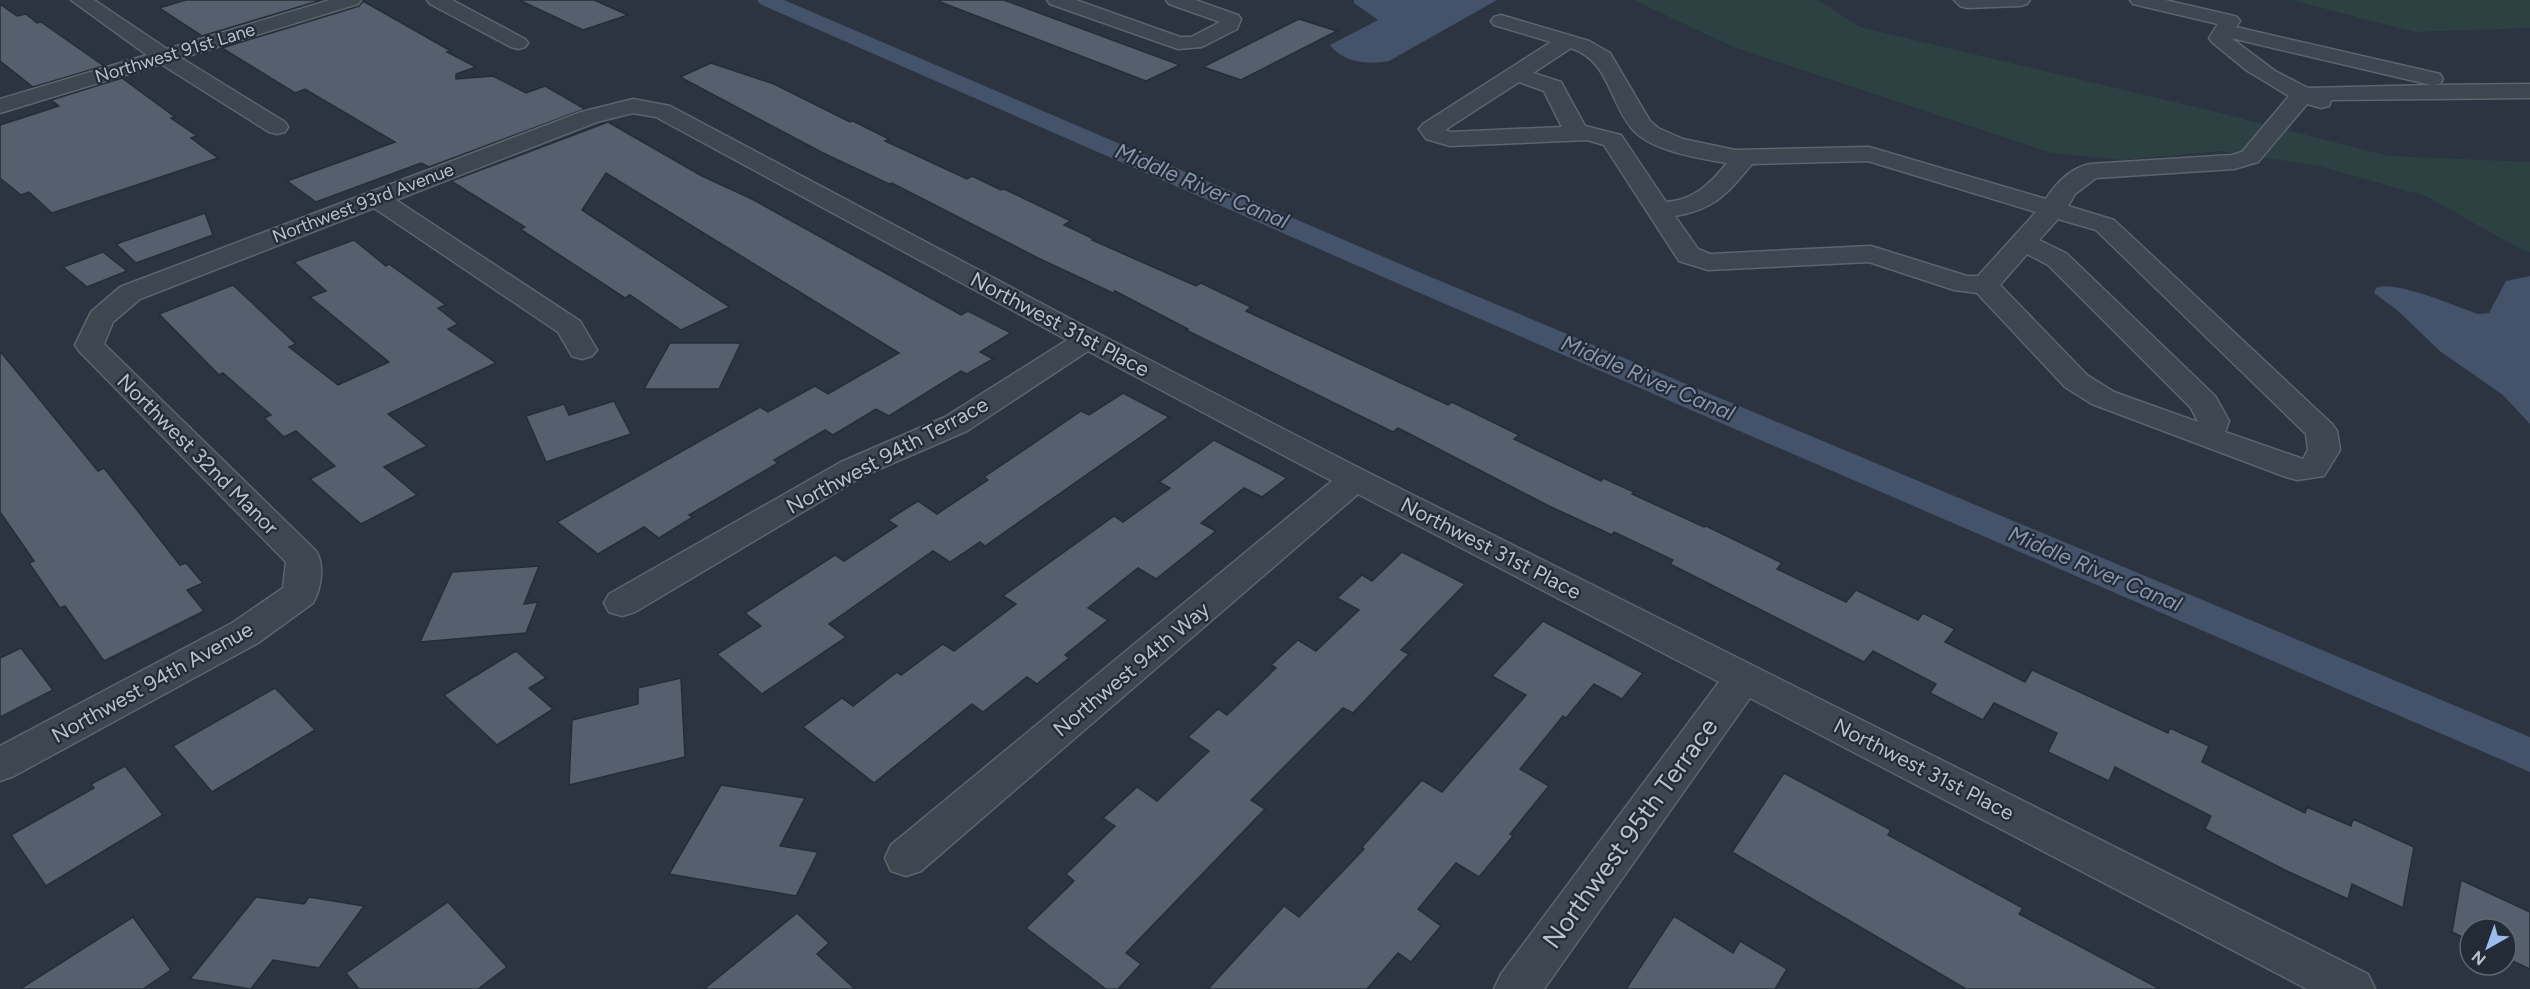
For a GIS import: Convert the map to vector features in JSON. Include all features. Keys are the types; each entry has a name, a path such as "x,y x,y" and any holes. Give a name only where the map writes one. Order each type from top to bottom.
{"street":[{"path":"81,0 163,56 278,127"},
{"name":"Northwest 91st Lane","path":"0,106 351,0"},
{"path":"437,0 518,43"},
{"path":"1057,0 1178,43 1195,43 1230,25 1231,19 1176,0"},
{"path":"1964,0 1967,2 2020,0"},
{"path":"2140,0 2230,21 2219,38 2229,48 2270,75 2307,81 2351,72"},
{"path":"1501,21 1582,45 1603,57 1641,124 1647,130 1675,144 1707,153 1745,157 1869,154 2104,225 2321,431 2324,450 2313,469 2297,470 2103,398 2076,381 1985,285 1964,284 1871,254 1708,262 1688,255 1613,140 1602,135 1450,139 1434,134 1431,129 1568,41"},
{"path":"2223,30 2439,80 2473,96 2530,112"},
{"path":"1516,74 1553,87 1577,134"},
{"path":"2473,96 2479,81 2530,78"},
{"path":"2307,81 2324,93 2473,96 2530,91"},
{"path":"1985,285 2053,209 2066,189 2090,171 2234,162 2250,157 2307,81"},
{"name":"Northwest 93rd Avenue","path":"101,318 130,293 589,117 633,106"},
{"name":"Northwest 31st Place","path":"633,106 662,111 1087,339 1355,479 2352,989"},
{"path":"1613,140 1647,130"},
{"path":"1659,210 1686,208 1705,201 1745,157"},
{"path":"376,198 570,327 582,350"},
{"path":"2022,242 2057,259 2204,403 2214,421 2207,437"},
{"name":"Northwest 32nd Manor","path":"101,318 89,345 304,559 300,594"},
{"name":"Northwest 94th Terrace","path":"622,603 852,469 956,424 1087,339"},
{"name":"Northwest 94th Way","path":"906,858 1355,479"},
{"name":"Northwest 94th Avenue","path":"0,765 245,633 300,594"},
{"name":"Northwest 95th Terrace","path":"1517,989 1743,677"}],"green space":[{"path":"1634,0 1818,0 1860,27 2389,156 2530,162 2530,252 2524,251 2426,196 2318,166 2221,151 2123,160 2051,153 1731,46"},
{"path":"2291,0 2530,0 2530,28 2414,32"}],"water":[{"path":"1354,0 1497,0 1389,61 1373,63 1349,59 1335,51 1330,45 1378,20 1354,3"},
{"path":"2530,276 2530,424 2503,395 2441,352 2397,310 2374,293 2376,288 2397,287 2478,314 2489,313 2506,281"}],"building":[{"path":"186,0 322,0 202,36 159,8"},
{"path":"519,0 594,0 628,15 583,30"},
{"path":"941,0 1004,0 1180,65 1146,81 940,2"},
{"path":"363,1 476,67 456,74 456,79 493,76 526,93 545,86 585,109 429,167 421,163 316,202 287,181 395,142 305,89 295,93 222,48 359,6"},
{"path":"0,4 17,16 26,14 37,23 41,22 104,66 33,87 0,61"},
{"path":"1299,19 1337,31 1241,80 1203,67"},
{"path":"711,63 774,84 889,139 885,141 967,179 972,176 1001,190 1004,189 1071,221 1064,225 1094,239 1092,240 1196,286 1201,283 1251,307 1246,311 1448,405 1452,402 1519,435 1514,439 1601,481 1603,478 1634,492 1632,494 1706,526 1782,563 1777,569 1846,602 1856,590 1918,620 1923,613 1955,629 1945,642 2025,682 2032,670 2168,733 2170,728 2209,746 2202,762 2305,813 2307,807 2351,826 2353,819 2414,847 2403,908 2352,884 2348,899 2289,872 2205,829 2211,816 2115,767 2109,781 2048,752 2057,733 1994,703 1983,720 1930,693 1936,684 1873,651 1864,662 1670,564 1673,560 1614,532 1612,535 1549,506 1398,428 1393,432 1186,330 1188,329 1115,291 1113,293 1040,259 892,183 889,184 823,153 680,77"},
{"path":"122,78 175,117 171,118 197,136 191,138 218,158 52,213 29,192 21,195 0,178 0,125 59,106 51,100"},
{"path":"608,122 702,176 752,199 961,315 968,311 1011,333 980,352 993,359 967,374 961,371 889,416 876,409 833,435 825,430 774,460 778,463 689,515 693,517 659,538 644,527 598,554 557,522 760,407 768,412 815,386 828,394 899,353 606,173 582,210 730,307 681,330 630,295 625,298 520,229 525,227 451,181"},
{"path":"205,213 213,235 136,263 116,244"},
{"path":"354,240 386,266 389,264 446,305 438,308 458,324 448,329 496,363 388,414 427,446 384,467 417,495 361,524 310,479 335,466 296,431 284,437 264,418 271,415 223,373 219,375 159,314 233,285 296,344 289,347 338,385 389,362 310,297 326,291 294,262"},
{"path":"103,252 127,271 87,287 63,267"},
{"path":"670,343 741,343 719,389 644,389"},
{"path":"0,351 98,471 104,468 180,565 186,563 203,583 187,590 204,611 104,661 65,606 60,608 29,563 34,561 0,512"},
{"path":"1123,393 1169,417 985,546 980,542 950,562 933,551 829,624 846,637 762,694 717,654 761,626 745,613 835,555 844,561 897,526 888,520 918,501 937,514 988,480 984,477 1081,411 1089,415"},
{"path":"614,401 631,434 546,462 526,416 564,404 569,415"},
{"path":"1214,440 1287,478 1262,497 1244,488 1201,523 1216,531 1156,579 1138,568 1088,608 1108,620 1065,655 1069,658 1037,684 1027,677 983,712 972,704 874,783 803,727 842,698 853,706 897,672 901,675 943,644 954,651 1016,604 1003,596 1114,516 1123,522 1170,488 1159,482"},
{"path":"1402,552 1465,584 1401,650 1409,654 1353,713 1343,708 1251,800 1265,809 1126,953 1141,964 1118,989 1106,989 1026,928 1074,881 1066,874 1115,826 1103,818 1137,787 1157,801 1209,751 1188,737 1218,709 1227,715 1276,668 1271,665 1298,640 1316,651 1359,610 1337,598 1362,575 1372,581"},
{"path":"539,566 524,604 538,602 526,633 420,642 452,572"},
{"path":"1543,621 1643,673 1622,699 1594,684 1566,718 1563,716 1520,769 1549,786 1510,834 1513,836 1479,877 1456,863 1418,909 1441,926 1411,962 1398,953 1367,989 1208,989 1284,906 1299,917 1364,849 1362,847 1422,780 1442,792 1526,695 1492,676"},
{"path":"21,648 53,690 0,717 0,658"},
{"path":"516,651 546,678 529,688 553,709 497,745 444,695"},
{"path":"681,678 685,757 569,785 572,720 638,704 638,688"},
{"path":"275,688 315,730 212,792 173,746"},
{"path":"125,766 163,815 46,886 11,835 94,788 91,784"},
{"path":"1784,773 1891,830 1888,835 2023,908 2019,914 2160,989 1966,989 1732,852"},
{"path":"721,785 805,798 780,846 818,852 796,896 669,874"},
{"path":"2461,880 2530,912 2530,969 2518,964 2518,917 2458,917 2458,935 2452,932"},
{"path":"256,897 304,904 309,897 364,906 319,968 273,960 251,989 190,979"},
{"path":"448,902 507,967 478,989 359,989 346,973"},
{"path":"797,913 829,943 817,954 855,989 704,989"},
{"path":"1674,916 1733,953 1740,941 1787,969 1775,989 1626,989"},
{"path":"133,917 171,970 143,989 20,989"}],"waterway":[{"name":"Middle River Canal","path":"767,0 1416,281 2530,755"}]}
